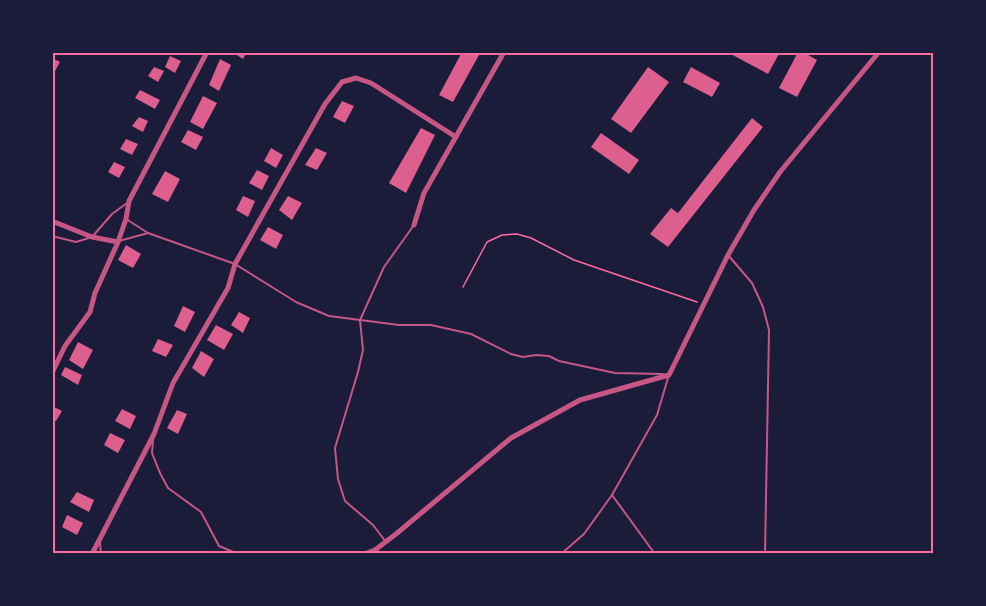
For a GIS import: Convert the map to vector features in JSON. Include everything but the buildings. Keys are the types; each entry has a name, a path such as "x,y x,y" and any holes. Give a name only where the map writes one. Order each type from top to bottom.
{"street":[{"path":"52,373 64,346 90,312 95,292 118,242 129,201 207,52"},
{"path":"414,225 424,193 504,52"},
{"path":"364,554 386,542 511,438 580,400 669,375 728,255 754,210 780,172 879,52"},
{"path":"92,554 154,434 173,383 228,288 235,264 325,104 342,82 356,78 371,83 456,137"},
{"path":"52,221 92,237 118,242"}],"lane":[{"path":"52,236 76,242 92,237 112,214 129,201"},
{"path":"126,219 148,233 235,264 296,302 329,316 399,325 431,325 471,334 511,354 523,357 549,356 558,361 615,373 669,375 657,415 612,495 584,534 561,554"},
{"path":"386,542 373,525 345,501 338,479 335,448 363,350 360,320 384,267 414,225"},
{"path":"118,242 148,233"},
{"path":"728,255 752,283 763,307 769,330 765,554"},
{"path":"154,434 152,453 168,488 201,512 219,546 238,554"},
{"path":"612,495 655,554"},
{"path":"100,539 101,554"}],"path":[{"path":"463,287 487,242 502,235 517,234 531,238 574,260 704,304"}]}
